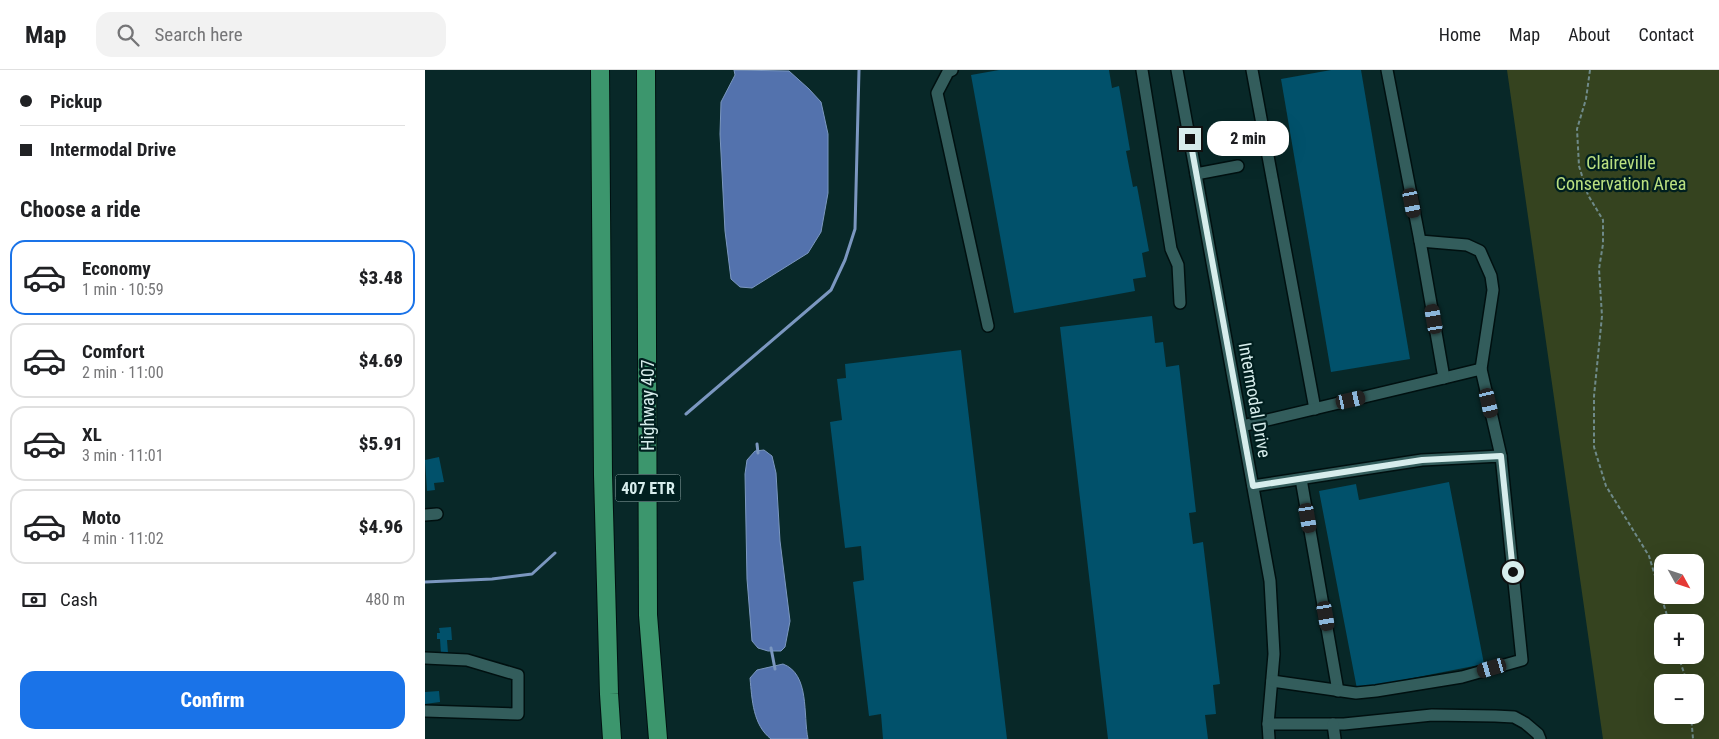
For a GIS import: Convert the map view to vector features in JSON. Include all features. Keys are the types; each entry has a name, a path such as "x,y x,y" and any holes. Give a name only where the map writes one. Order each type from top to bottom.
{"highway":[{"name":"407 ETR","path":"600,70 603,475 612,739"},
{"name":"Highway 407","path":"646,70 648,615 658,739"}],"street":[{"path":"952,70 948,72 937,93 988,326"},
{"path":"1142,70 1171,249 1178,265 1180,303"},
{"name":"Intermodal Drive","path":"1177,70 1270,581 1274,654 1268,724 1269,739"},
{"path":"1252,70 1315,409"},
{"path":"1387,70 1444,378"},
{"path":"1197,174 1238,166"},
{"path":"1272,682 1362,692 1462,677 1522,660 1501,456 1481,368 1493,290 1491,276 1479,251 1467,245 1420,241"},
{"path":"1242,426 1481,368"},
{"path":"1253,486 1422,460 1501,456"},
{"path":"1301,479 1339,690"},
{"path":"425,515 437,514"},
{"path":"425,658 467,660 519,675 519,714 425,711"},
{"path":"1268,724 1333,724 1432,715 1495,716 1514,718 1525,722 1538,734 1540,739"},
{"path":"1333,724 1335,739"}],"path":[{"path":"1590,70 1586,99 1577,129 1579,166 1588,195 1603,220 1603,244 1599,269 1602,316 1594,396 1594,447 1606,486 1649,556 1667,614"},
{"path":"1692,724 1693,739"}],"green space":[{"name":"Claireville Conservation Area","path":"1507,70 1719,70 1719,739 1603,739"}],"water":[{"path":"734,70 789,71 821,102 828,134 828,193 821,232 808,253 752,288 740,287 731,279 725,231 720,134 721,102 735,75"},
{"path":"764,450 772,456 776,473 780,541 790,621 785,647 781,651 768,651 758,648 752,641 747,579 745,474 747,460 755,451"},
{"path":"783,664 792,669 798,677 801,686 804,696 808,739 771,739 760,727 757,719 750,678 757,670"}],"building":[{"path":"999,70 1109,70 1112,88 1119,86 1130,150 1126,151 1133,187 1137,186 1149,251 1142,253 1146,277 1133,279 1135,291 1014,313 971,75"},
{"path":"1331,70 1361,70 1410,359 1331,372 1281,79"},
{"path":"1152,316 1155,343 1163,342 1166,367 1179,365 1196,512 1189,513 1193,544 1203,542 1220,684 1213,685 1216,714 1205,715 1208,739 1108,739 1060,327"},
{"path":"961,350 1007,739 883,739 881,714 869,716 853,582 864,580 861,546 845,548 830,422 842,420 837,379 846,378 845,364"},
{"path":"439,457 444,482 434,483 435,490 427,491 425,460"},
{"path":"1449,482 1484,664 1357,689 1319,491 1356,484 1359,500"},
{"path":"451,627 452,640 447,640 448,653 441,654 440,639 437,639 437,633 440,633 439,628"},
{"path":"439,691 440,702 425,704 425,692"}],"waterway":[{"path":"686,414 831,290 845,260 855,229 859,70"},
{"path":"757,444 758,453"},
{"path":"425,582 492,579 532,574 555,553"},
{"path":"771,648 775,669"}],"route":[{"path":"1190,139 1253,486 1422,460 1501,456 1513,572"}]}
